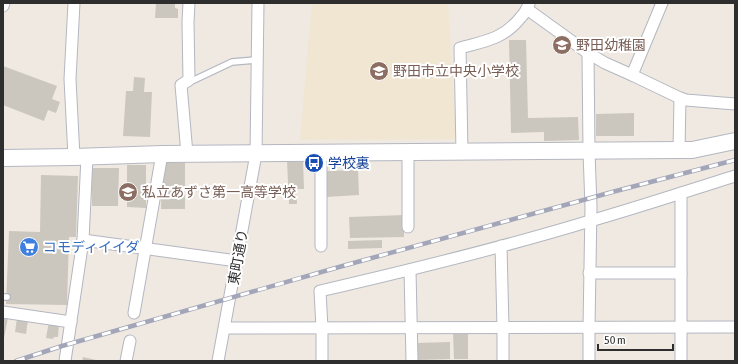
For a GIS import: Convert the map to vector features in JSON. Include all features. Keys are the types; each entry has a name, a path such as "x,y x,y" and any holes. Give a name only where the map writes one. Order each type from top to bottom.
{"street":[{"path":"66,361 83,240 81,157 70,79 74,3"},
{"path":"187,154 182,85 189,80 189,3"},
{"name":"東町通り","path":"218,361 256,154 258,3"},
{"path":"632,75 662,3"},
{"path":"462,152 460,48 493,39 507,32 516,23 528,6 588,53 605,63 686,100 735,104"},
{"path":"588,53 591,207 589,361"},
{"path":"679,150 680,98"},
{"path":"3,158 162,154 589,152 692,150 735,141"},
{"path":"408,152 408,227"},
{"path":"321,153 321,246"},
{"path":"134,313 162,154"},
{"path":"322,361 320,291 410,270 590,222 735,176"},
{"path":"681,193 681,361"},
{"path":"83,240 237,261"},
{"path":"501,246 503,361"},
{"path":"410,270 412,361"},
{"path":"590,273 681,273"},
{"path":"3,312 71,322"},
{"path":"225,328 735,327"},
{"path":"126,361 130,341"}],"lane":[{"path":"189,80 194,80 232,62 258,60"}],"shaded area":[{"name":"野田市立中央小学校","path":"312,3 448,3 456,139 300,140"}],"building":[{"path":"156,3 175,3 175,8 178,9 178,18 155,18"},
{"path":"509,40 526,40 528,118 578,117 579,140 544,141 544,132 511,133"},
{"path":"3,66 57,86 52,99 60,102 56,113 48,110 44,121 3,105"},
{"path":"134,77 145,78 144,92 152,92 150,137 123,136 126,91 133,91"},
{"path":"634,113 634,136 596,136 596,114"},
{"path":"303,160 304,189 296,189 297,204 289,204 287,161"},
{"path":"162,162 185,163 185,209 161,209"},
{"path":"127,165 146,165 146,208 127,207"},
{"path":"92,168 119,168 118,206 92,206"},
{"path":"358,170 359,195 326,197 325,171"},
{"path":"41,175 78,176 76,237 69,237 67,305 6,304 9,231 40,232"},
{"path":"404,215 404,237 350,238 349,217"},
{"path":"382,240 382,248 348,249 348,241"},
{"path":"3,317 8,318 4,338 3,338"},
{"path":"17,318 28,320 26,334 15,332"},
{"path":"49,321 59,324 58,337 54,337 53,339 46,338"},
{"path":"453,331 468,331 468,359 454,359"},
{"path":"450,342 450,359 416,360 416,343"},
{"path":"83,357 96,360 96,361 82,361"}],"railway":[{"path":"16,361 62,346 339,267 735,160"}],"place":[{"name":"野田幼稚園","path":"562,45"},
{"name":"野田市立中央小学校","path":"379,71"},
{"name":"学校裏","path":"314,163"},
{"name":"私立あずさ第一高等学校","path":"128,192"},
{"name":"コモディイイダ","path":"29,247"}]}
